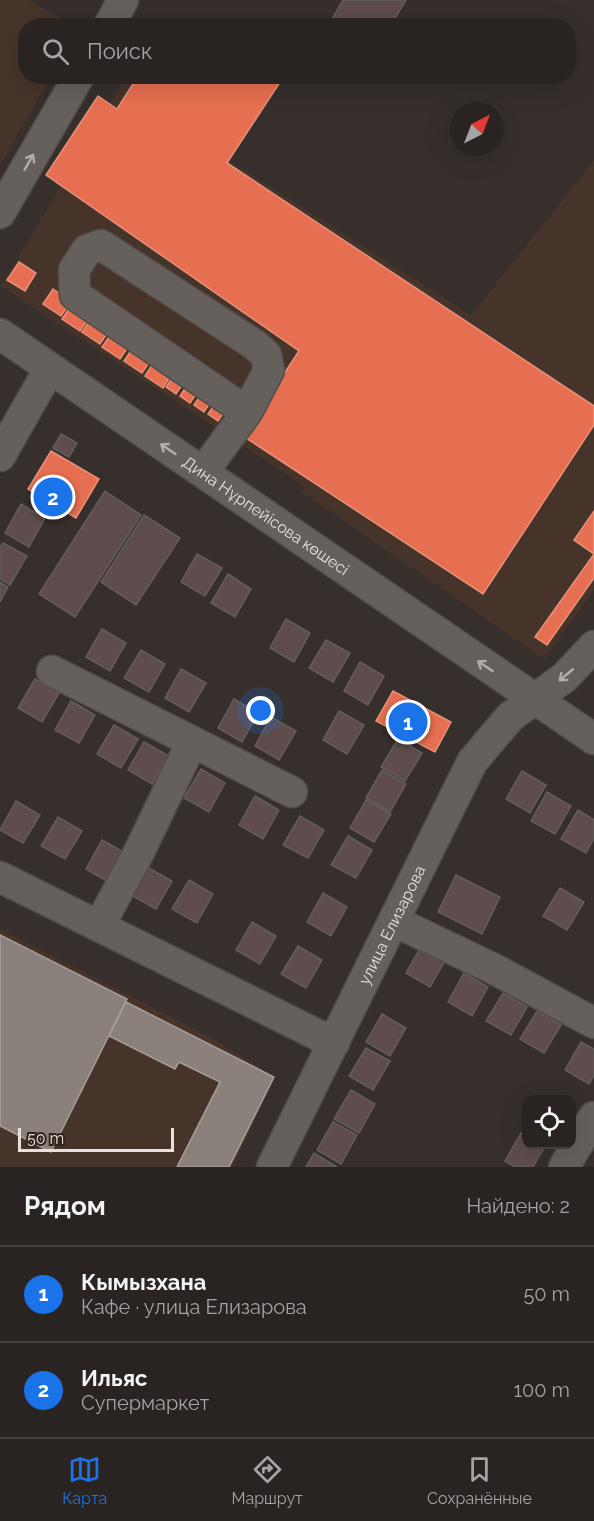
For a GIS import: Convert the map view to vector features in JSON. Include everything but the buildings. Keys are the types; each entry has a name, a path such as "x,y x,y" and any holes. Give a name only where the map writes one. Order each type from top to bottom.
{"street":[{"path":"113,18 123,0"},
{"path":"0,213 74,84"},
{"path":"203,472 247,412 269,370 266,355 255,345 101,245 87,250 74,270 75,295 247,412"},
{"name":"Дина Нұрпейісова көшесі","path":"0,333 594,739"},
{"path":"0,456 50,368"},
{"name":"улица Елизарова","path":"272,1167 472,762 510,717 565,676 594,646"},
{"path":"52,671 292,792"},
{"path":"99,926 138,854 192,742"},
{"path":"0,877 334,1043"},
{"path":"394,921 496,970 594,1023"},
{"path":"564,1167 594,1117"}],"shaded area":[{"path":"0,0 28,0 60,18 18,18 18,84 47,84 0,165"},
{"path":"121,84 180,84 227,159 471,315 594,160 594,590 544,659 302,492 305,487 1,286"},
{"path":"0,929 212,1038 274,1077 233,1167 0,1167"}],"place":[{"name":"Ильяс","path":"53,497"},
{"name":"Кымызхана","path":"408,722"}]}
